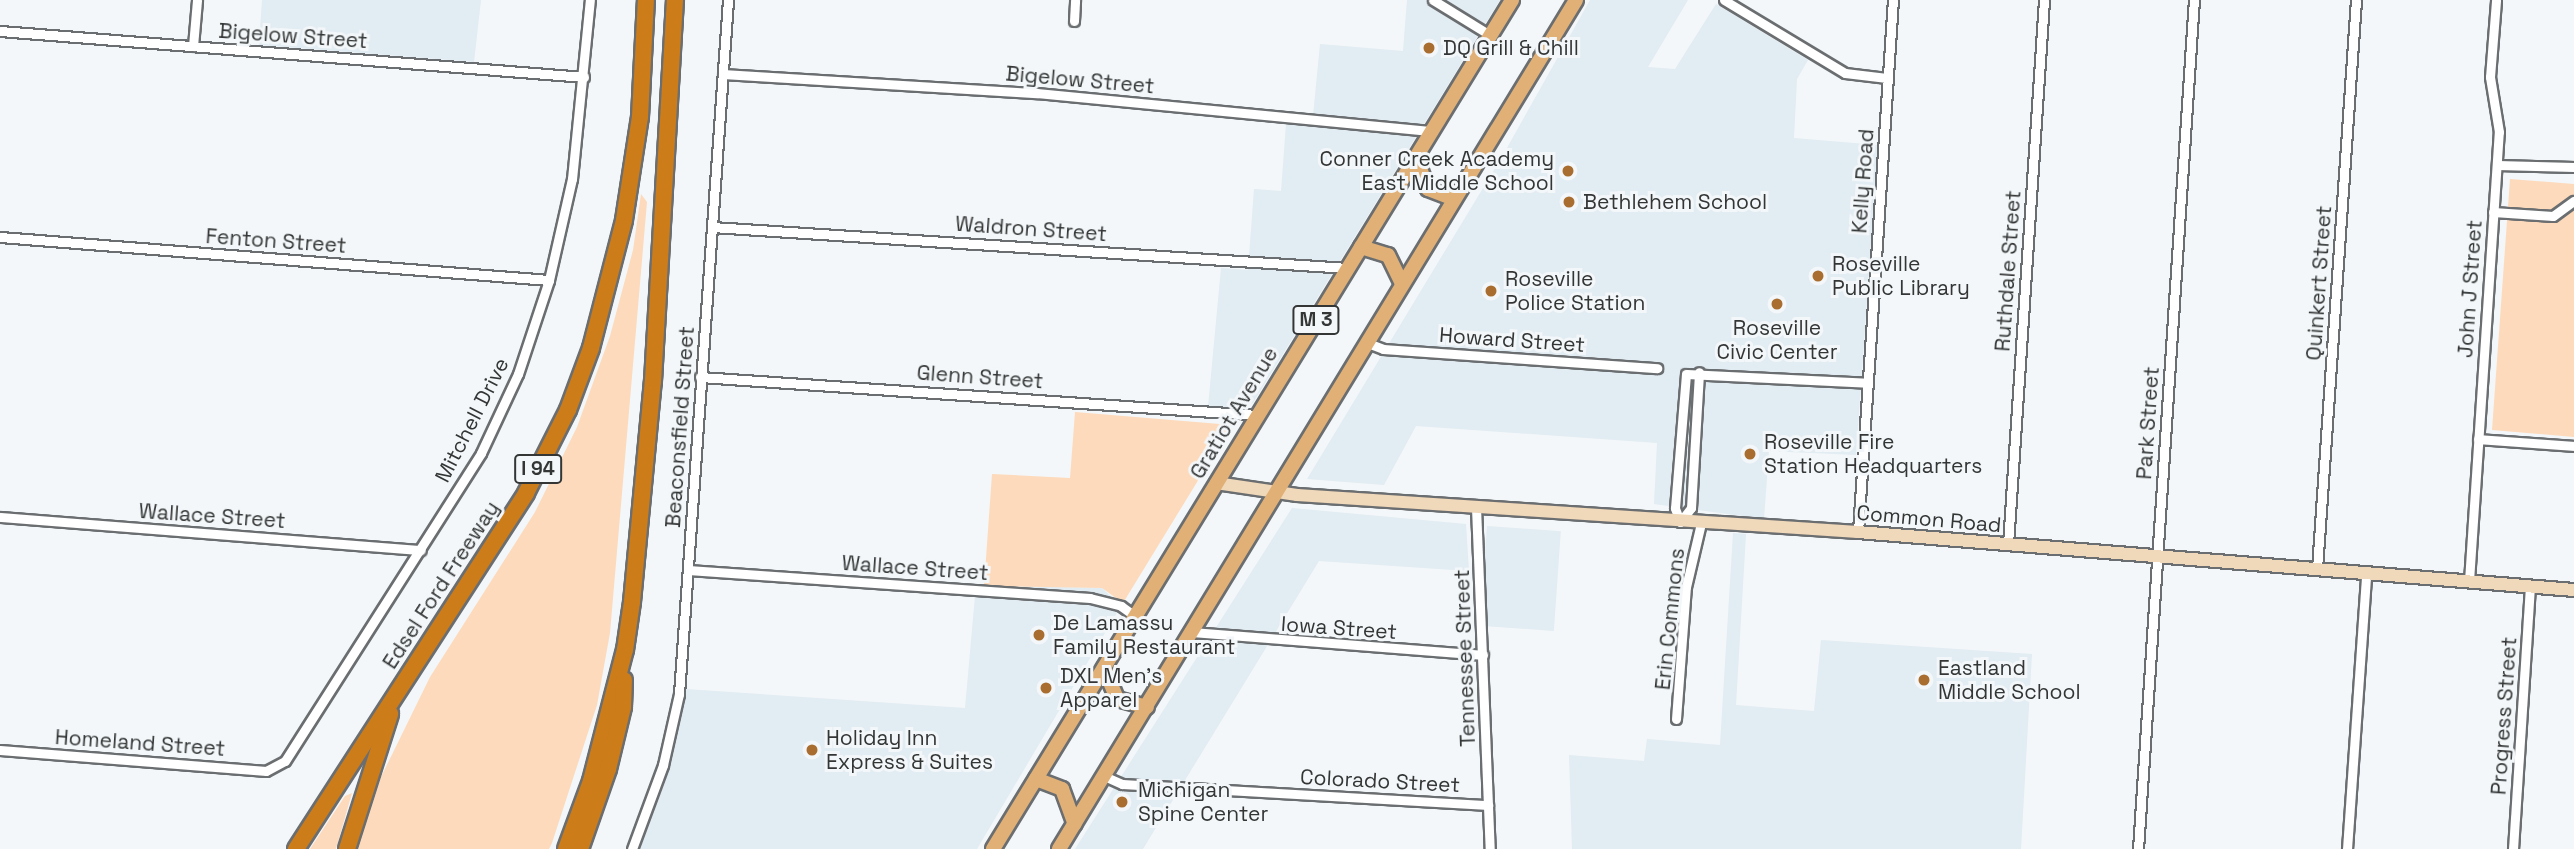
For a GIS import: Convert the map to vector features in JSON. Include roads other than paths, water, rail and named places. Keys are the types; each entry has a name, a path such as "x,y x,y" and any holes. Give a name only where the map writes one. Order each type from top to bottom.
{"highway":[{"name":"Edsel Ford Freeway","path":"296,849 526,493 580,380 626,207 640,117 646,0"},
{"path":"580,849 623,707 625,650 653,381 672,39 677,0"},
{"path":"566,849 591,782 625,650"},
{"path":"347,849 397,692"}],"main road":[{"name":"Gratiot Avenue","path":"993,849 1512,0"},
{"name":"M 3","path":"1059,849 1280,491 1366,342 1576,0"},
{"path":"1416,158 1428,189 1454,199"},
{"path":"1361,247 1388,255 1402,284"},
{"path":"1104,668 1117,699 1147,707"},
{"path":"1036,779 1062,789 1075,824"}],"street":[{"path":"193,46 197,0"},
{"name":"Mitchell Drive","path":"276,768 421,550 497,419 518,374 549,280 572,179 590,0"},
{"name":"Beaconsfield Street","path":"632,849 663,765 679,694 728,0"},
{"path":"1074,21 1075,0"},
{"path":"1433,0 1490,34"},
{"path":"1724,0 1845,74 1888,78"},
{"name":"Kelly Road","path":"1858,532 1893,0"},
{"name":"Ruthdale Street","path":"2008,544 2043,0"},
{"name":"Park Street","path":"2138,849 2194,0"},
{"name":"Quinkert Street","path":"2317,569 2356,0"},
{"name":"John J Street","path":"2469,581 2497,165 2498,123 2490,77 2496,0"},
{"name":"Bigelow Street","path":"0,31 584,76"},
{"name":"Bigelow Street","path":"723,74 1036,93 1433,131"},
{"path":"2497,165 2574,167"},
{"path":"2493,212 2553,216 2574,201"},
{"name":"Waldron Street","path":"712,227 1348,268"},
{"name":"Fenton Street","path":"0,237 549,280"},
{"name":"Howard Street","path":"1366,342 1383,349 1657,368"},
{"path":"1680,522 1675,508 1683,382 1686,374 1699,372 1867,383"},
{"path":"1680,522 1691,509 1699,372"},
{"name":"Glenn Street","path":"700,377 1258,415"},
{"path":"2478,439 2574,446"},
{"name":"Common Road","path":"1216,483 1476,507 1858,532 2574,590"},
{"name":"Tennessee Street","path":"1476,507 1490,849"},
{"name":"Wallace Street","path":"0,517 421,550"},
{"name":"Erin Commons","path":"1676,719 1686,587 1701,523"},
{"name":"Wallace Street","path":"688,570 1090,598 1121,606 1136,617"},
{"path":"2347,849 2366,574"},
{"name":"Progress Street","path":"2513,849 2530,586"},
{"name":"Iowa Street","path":"1194,632 1483,655"},
{"name":"Homeland Street","path":"0,750 276,768"},
{"name":"Colorado Street","path":"1104,776 1122,783 1488,805"}],"place":[{"name":"DQ Grill & Chill","path":"1429,48"},
{"name":"Conner Creek Academy East Middle School","path":"1568,171"},
{"name":"Bethlehem School","path":"1569,202"},
{"name":"Roseville Public Library","path":"1818,276"},
{"name":"Roseville Police Station","path":"1491,291"},
{"name":"Roseville Civic Center","path":"1777,304"},
{"name":"Roseville Fire Station Headquarters","path":"1750,454"},
{"name":"De Lamassu Family Restaurant","path":"1039,635"},
{"name":"Eastland Middle School","path":"1924,680"},
{"name":"DXL Men's Apparel","path":"1046,688"},
{"name":"Holiday Inn Express & Suites","path":"812,750"},
{"name":"Michigan Spine Center","path":"1122,802"}]}
